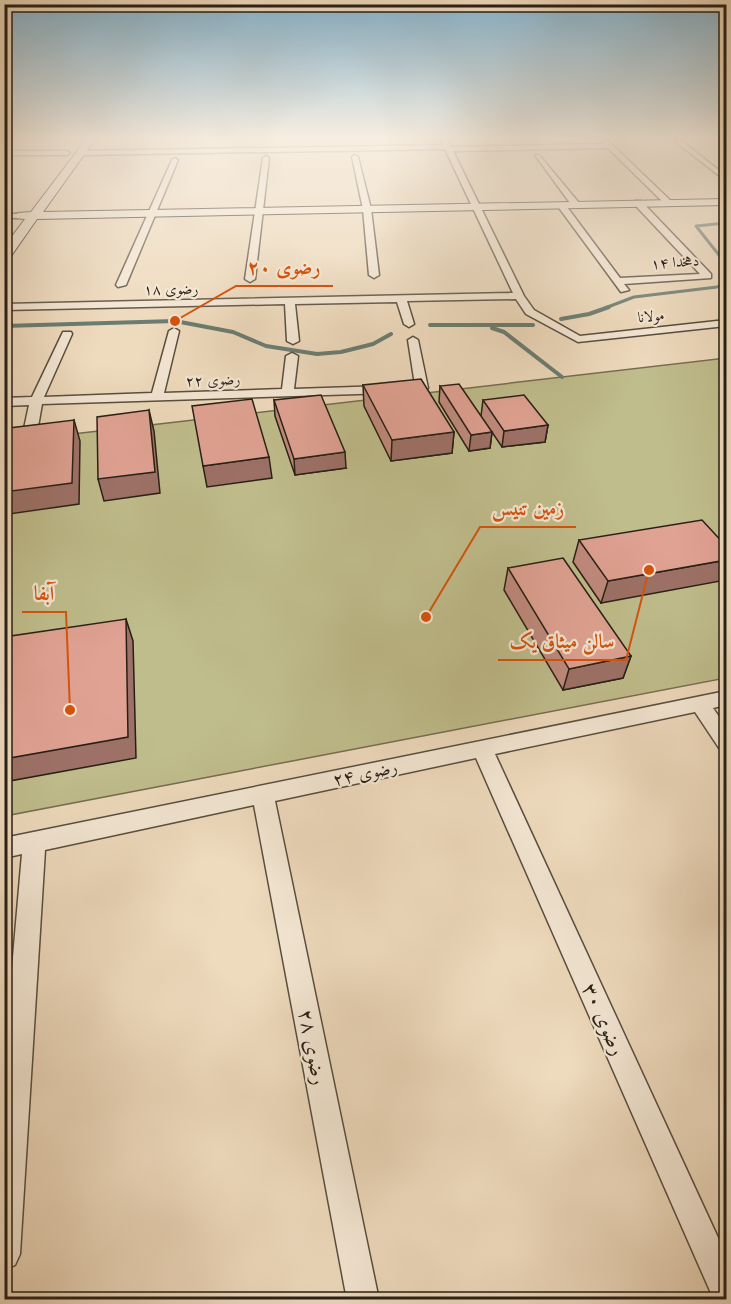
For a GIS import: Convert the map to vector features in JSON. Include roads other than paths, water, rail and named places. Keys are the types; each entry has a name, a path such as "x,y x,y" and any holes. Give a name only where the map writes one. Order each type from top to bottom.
{"street":[{"path":"4,256 48,199"},
{"path":"120,285 157,199"},
{"path":"250,279 261,199"},
{"path":"364,199 374,275"},
{"path":"471,199 519,296"},
{"path":"571,199 576,205"},
{"path":"665,199 669,203"},
{"path":"15,216 726,202"},
{"name":"دهخدا ۱۴","path":"618,281 708,276 638,204"},
{"path":"561,205 625,292"},
{"name":"رضوی ۱۸","path":"4,307 519,296"},
{"name":"مولانا","path":"519,296 530,312 578,339 726,323"},
{"path":"401,299 409,324"},
{"path":"290,301 293,341"},
{"path":"157,398 174,331"},
{"path":"29,438 36,401 67,334"},
{"name":"رضوی ۲۲","path":"4,402 422,388 413,340"},
{"path":"287,394 292,356"},
{"name":"رضوی ۲۴","path":"4,848 726,698"},
{"path":"700,704 726,742"},
{"name":"رضوی ۳۰","path":"482,749 726,1290"},
{"name":"رضوی ۲۸","path":"263,794 363,1299"},
{"path":"4,1254 34,842"}],"waterway":[{"path":"726,223 696,226 726,264"},
{"path":"605,308 634,297 717,287 726,283"},
{"path":"561,319 589,314 609,307"},
{"path":"4,326 175,321 233,332 266,346 317,354 341,352 373,344 391,334"},
{"path":"430,325 533,325"},
{"path":"492,328 504,332 562,377"}],"place":[{"name":"رضوی ۲۰","path":"175,321"},
{"name":"سالن میثاق یک","path":"649,570"},
{"name":"زمین تنیس","path":"426,617"},
{"name":"آبفا","path":"70,710"}]}
